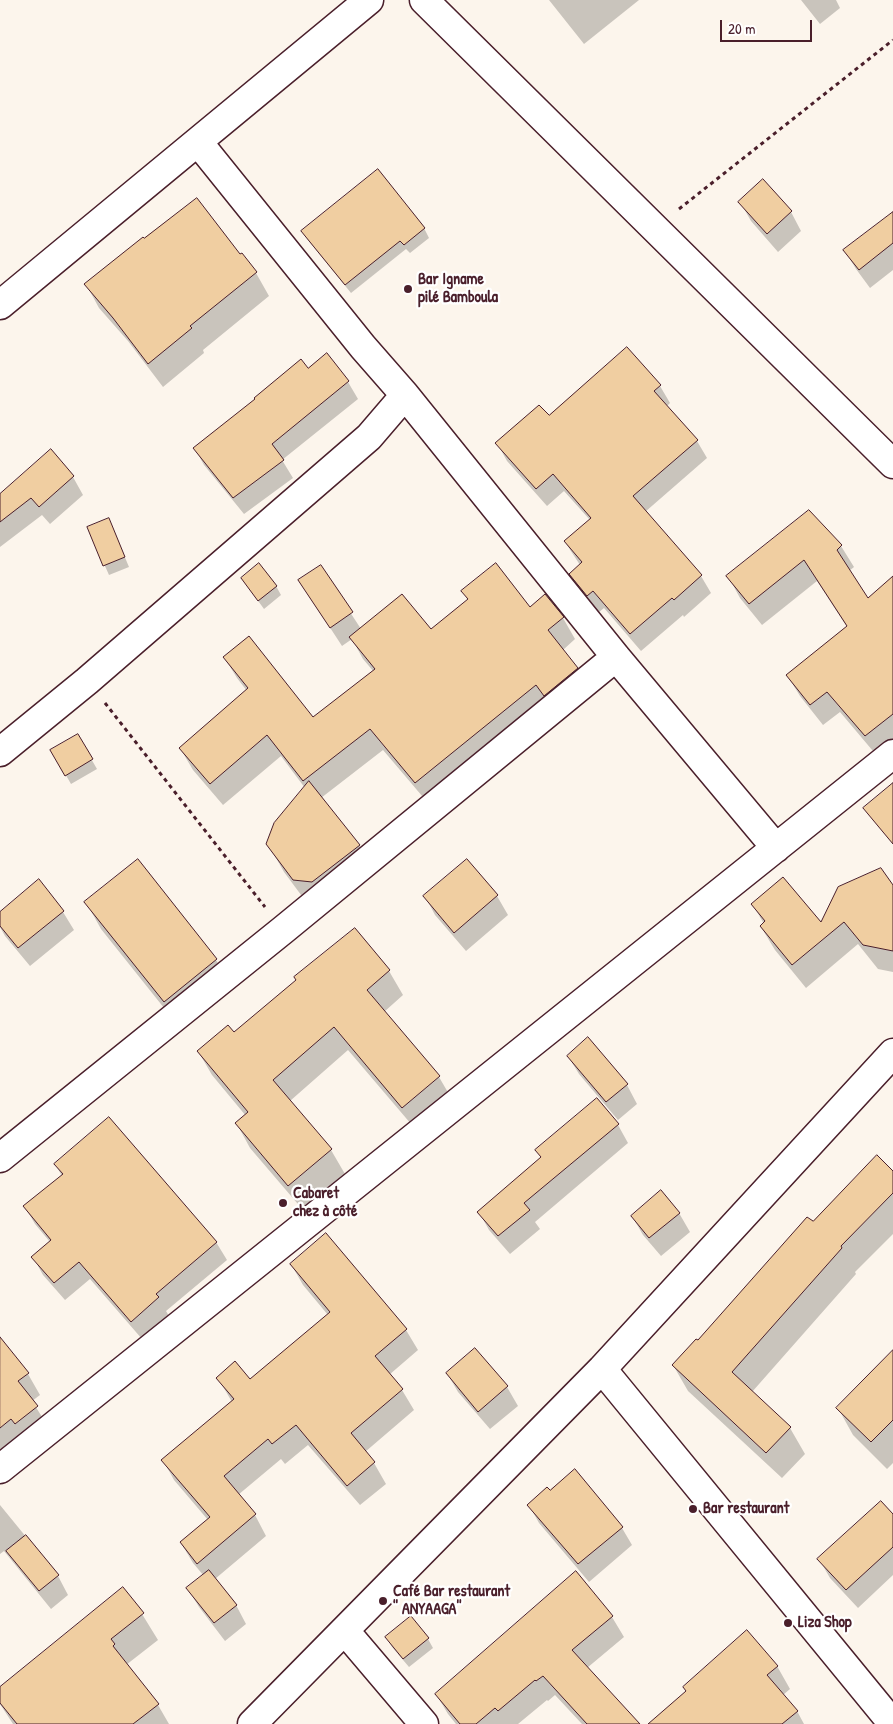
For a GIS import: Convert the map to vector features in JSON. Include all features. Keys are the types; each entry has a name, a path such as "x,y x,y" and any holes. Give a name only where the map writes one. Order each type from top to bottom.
{"street":[{"path":"0,305 369,0"},
{"path":"428,1 893,464"},
{"path":"198,142 616,657 776,848"},
{"path":"0,752 87,681 369,437 405,395"},
{"path":"0,1158 284,930 616,657"},
{"path":"0,1469 893,754"},
{"path":"252,1724 602,1369 893,1053"},
{"path":"602,1369 893,1724"},
{"path":"345,1631 424,1724"}],"path":[{"path":"655,228 893,40"},
{"path":"87,681 284,930"}],"building":[{"path":"378,169 425,228 404,245 400,241 345,285 301,231"},
{"path":"763,179 792,211 767,234 738,202"},
{"path":"197,198 240,254 242,253 257,272 190,326 192,328 148,364 84,284 143,237"},
{"path":"893,212 893,243 859,270 843,250"},
{"path":"627,347 661,385 654,391 698,440 633,496 702,575 674,600 672,598 630,634 593,591 587,596 569,574 582,562 564,541 591,518 553,474 536,489 495,443 539,405 549,415"},
{"path":"327,353 349,381 272,444 284,460 233,498 193,448 255,399 301,359 308,368"},
{"path":"51,449 74,476 39,507 31,498 0,522 0,494"},
{"path":"809,510 842,545 837,550 868,598 893,576 893,714 865,736 827,692 810,705 786,675 847,626 804,560 749,604 726,576"},
{"path":"109,518 125,557 103,566 87,527"},
{"path":"259,563 277,586 258,601 241,578"},
{"path":"496,563 530,607 545,594 564,617 548,630 578,668 544,696 536,685 415,783 370,729 303,781 267,735 210,784 179,748 248,688 223,657 249,636 313,717 375,669 349,637 402,594 431,629 468,599 461,591"},
{"path":"321,565 353,612 330,628 298,580"},
{"path":"78,734 93,759 65,776 50,750"},
{"path":"309,781 360,845 312,882 293,880 266,844 274,823"},
{"path":"893,783 893,844 863,808"},
{"path":"138,859 217,959 164,1002 84,902"},
{"path":"467,859 498,895 454,933 423,896"},
{"path":"881,868 893,885 893,951 863,945 844,922 792,965 760,926 765,921 751,904 783,877 821,922 838,887"},
{"path":"39,879 64,911 18,948 0,926 0,912"},
{"path":"355,928 390,970 367,990 440,1076 402,1108 334,1027 273,1080 332,1149 288,1186 235,1123 248,1112 197,1051 228,1025 234,1032 296,980 294,977"},
{"path":"588,1037 628,1084 606,1102 567,1056"},
{"path":"597,1098 619,1124 524,1203 530,1210 498,1236 477,1212 541,1157 535,1150"},
{"path":"109,1117 217,1242 156,1294 159,1297 131,1322 79,1262 54,1283 31,1257 51,1240 23,1206 63,1174 54,1164"},
{"path":"877,1155 893,1171 893,1193 841,1246 842,1248 732,1372 791,1427 766,1453 672,1365 696,1339 698,1340 807,1217 813,1221"},
{"path":"661,1190 680,1213 649,1238 631,1216"},
{"path":"326,1233 407,1329 375,1356 403,1389 351,1433 375,1462 347,1486 296,1425 272,1444 268,1439 224,1476 256,1514 197,1564 180,1542 210,1517 161,1460 234,1399 216,1378 235,1361 250,1379 330,1312 290,1264"},
{"path":"0,1337 29,1373 18,1381 38,1406 15,1424 11,1419 0,1428"},
{"path":"475,1348 508,1386 478,1412 446,1373"},
{"path":"893,1350 893,1420 871,1442 836,1408"},
{"path":"575,1469 623,1527 578,1564 527,1505 547,1487 550,1490"},
{"path":"881,1501 893,1514 893,1547 846,1590 817,1559"},
{"path":"26,1535 59,1575 39,1591 6,1551"},
{"path":"209,1570 237,1605 214,1623 186,1588"},
{"path":"576,1571 613,1616 572,1650 640,1724 587,1724 543,1676 535,1680 498,1711 495,1708 476,1724 460,1724 435,1694"},
{"path":"123,1587 144,1613 111,1639 115,1644 113,1646 159,1704 133,1724 17,1724 0,1703 0,1687"},
{"path":"411,1616 429,1638 403,1659 385,1637"},
{"path":"747,1630 778,1666 767,1675 798,1711 782,1724 648,1724 686,1691 683,1687"}],"place":[{"name":"Bar Igname pilé Bamboula","path":"408,289"},
{"name":"Cabaret chez à côté","path":"283,1203"},
{"name":"Bar restaurant","path":"693,1509"},
{"name":"Café Bar restaurant '' ANYAAGA''","path":"383,1601"},
{"name":"Liza Shop","path":"788,1623"}]}
